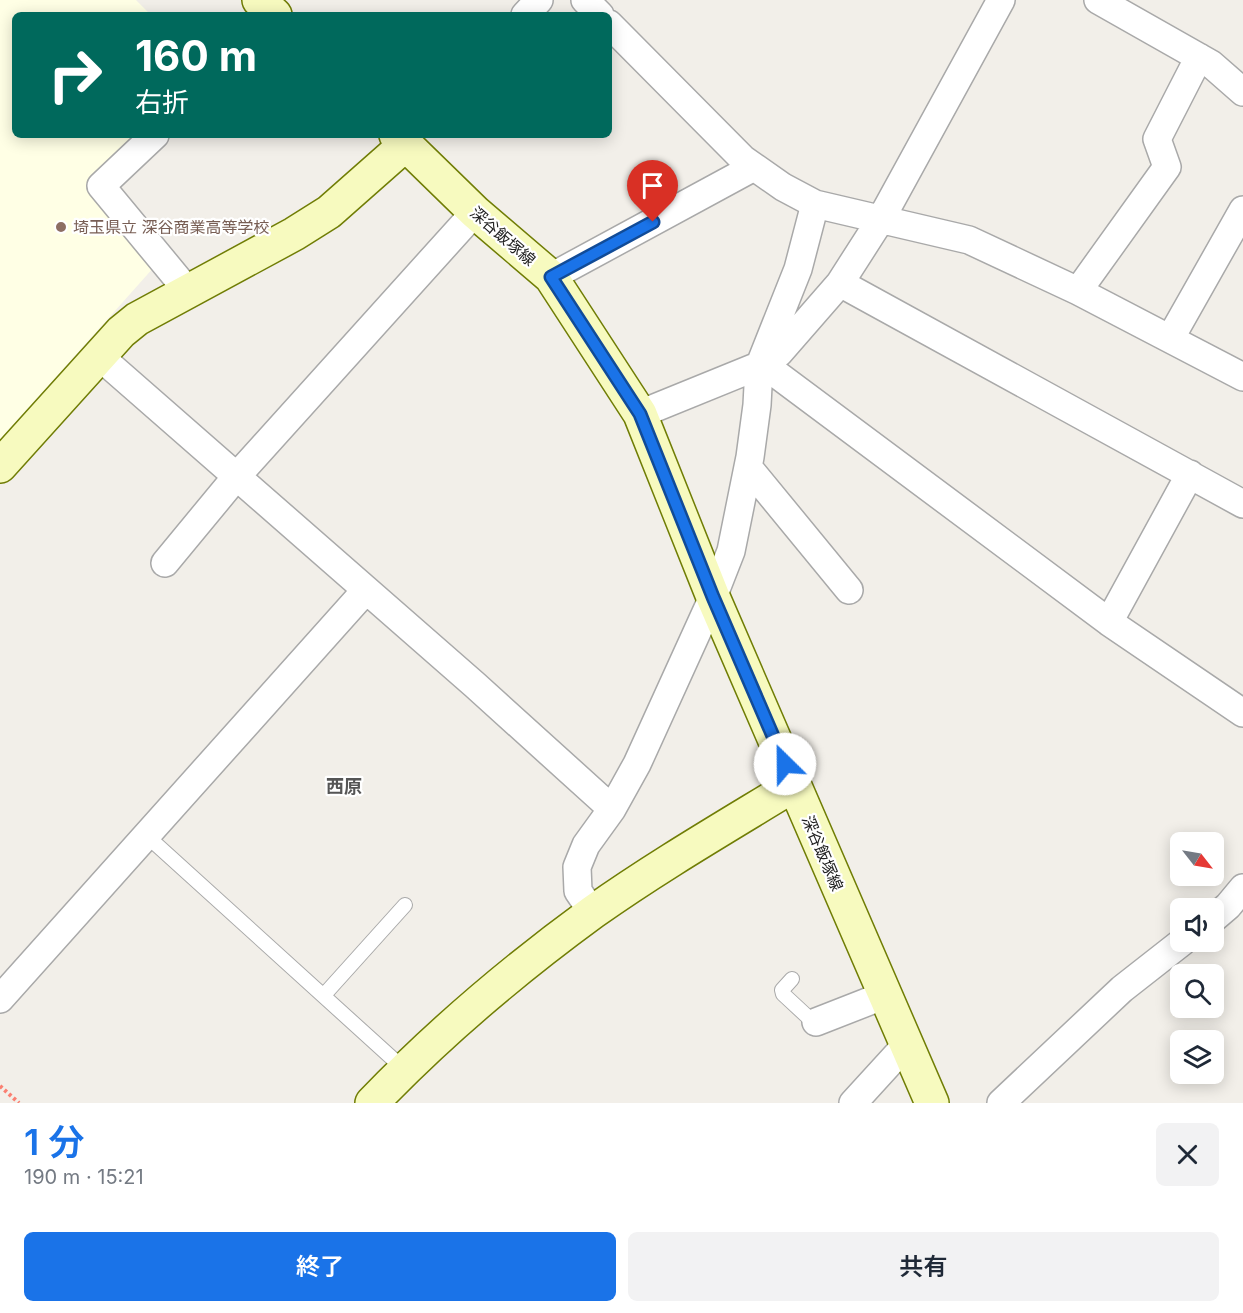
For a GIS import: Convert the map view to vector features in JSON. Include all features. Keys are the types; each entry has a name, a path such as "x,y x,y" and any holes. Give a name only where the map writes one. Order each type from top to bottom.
{"main road":[{"path":"259,0 272,12"},
{"path":"0,466 121,332 137,319 294,234 329,212 406,138"},
{"name":"深谷飯塚線","path":"406,138 475,212 551,277 640,414 713,597 932,1103"},
{"path":"372,1103 404,1069 514,973 593,913 651,873 794,784"}],"street":[{"path":"528,12 539,0"},
{"path":"585,0 597,12"},
{"path":"640,414 761,366 778,353 840,283 881,219 1001,0"},
{"path":"1098,0 1211,64 1243,92"},
{"path":"612,27 743,159 783,187 815,204 969,240 1078,291 1243,376"},
{"path":"1078,291 1167,167 1157,139 1199,57"},
{"path":"152,138 101,186 187,291"},
{"path":"551,277 754,167"},
{"path":"593,913 578,891 577,867 586,845 612,809 664,706 731,551 748,467 761,366 798,269 815,204"},
{"path":"1170,339 1243,210"},
{"path":"165,563 236,477 475,212"},
{"path":"840,283 1243,504"},
{"path":"99,356 612,809"},
{"path":"761,366 1109,622 1243,713"},
{"path":"748,467 849,590"},
{"path":"1109,622 1190,474"},
{"path":"0,999 366,590"},
{"path":"1224,909 1243,888"},
{"path":"1001,1103 1122,989 1170,951"},
{"path":"816,1022 885,995"},
{"path":"853,1103 906,1045"}],"lane":[{"path":"147,836 404,1069"},
{"path":"324,995 405,905"},
{"path":"792,979 782,990 783,994 810,1020 816,1022"}],"path":[{"path":"0,1086 19,1103"}],"shaded area":[{"name":"埼玉県立 深谷商業高等学校","path":"0,0 136,0 148,12 12,12 12,138 142,138 88,187 155,266 0,440"}],"place":[{"name":"埼玉県立 深谷商業高等学校","path":"61,227"}],"district":[{"name":"西原","path":"344,787"}],"route":[{"path":"653,222 551,277 640,414 713,597 785,764"}]}
